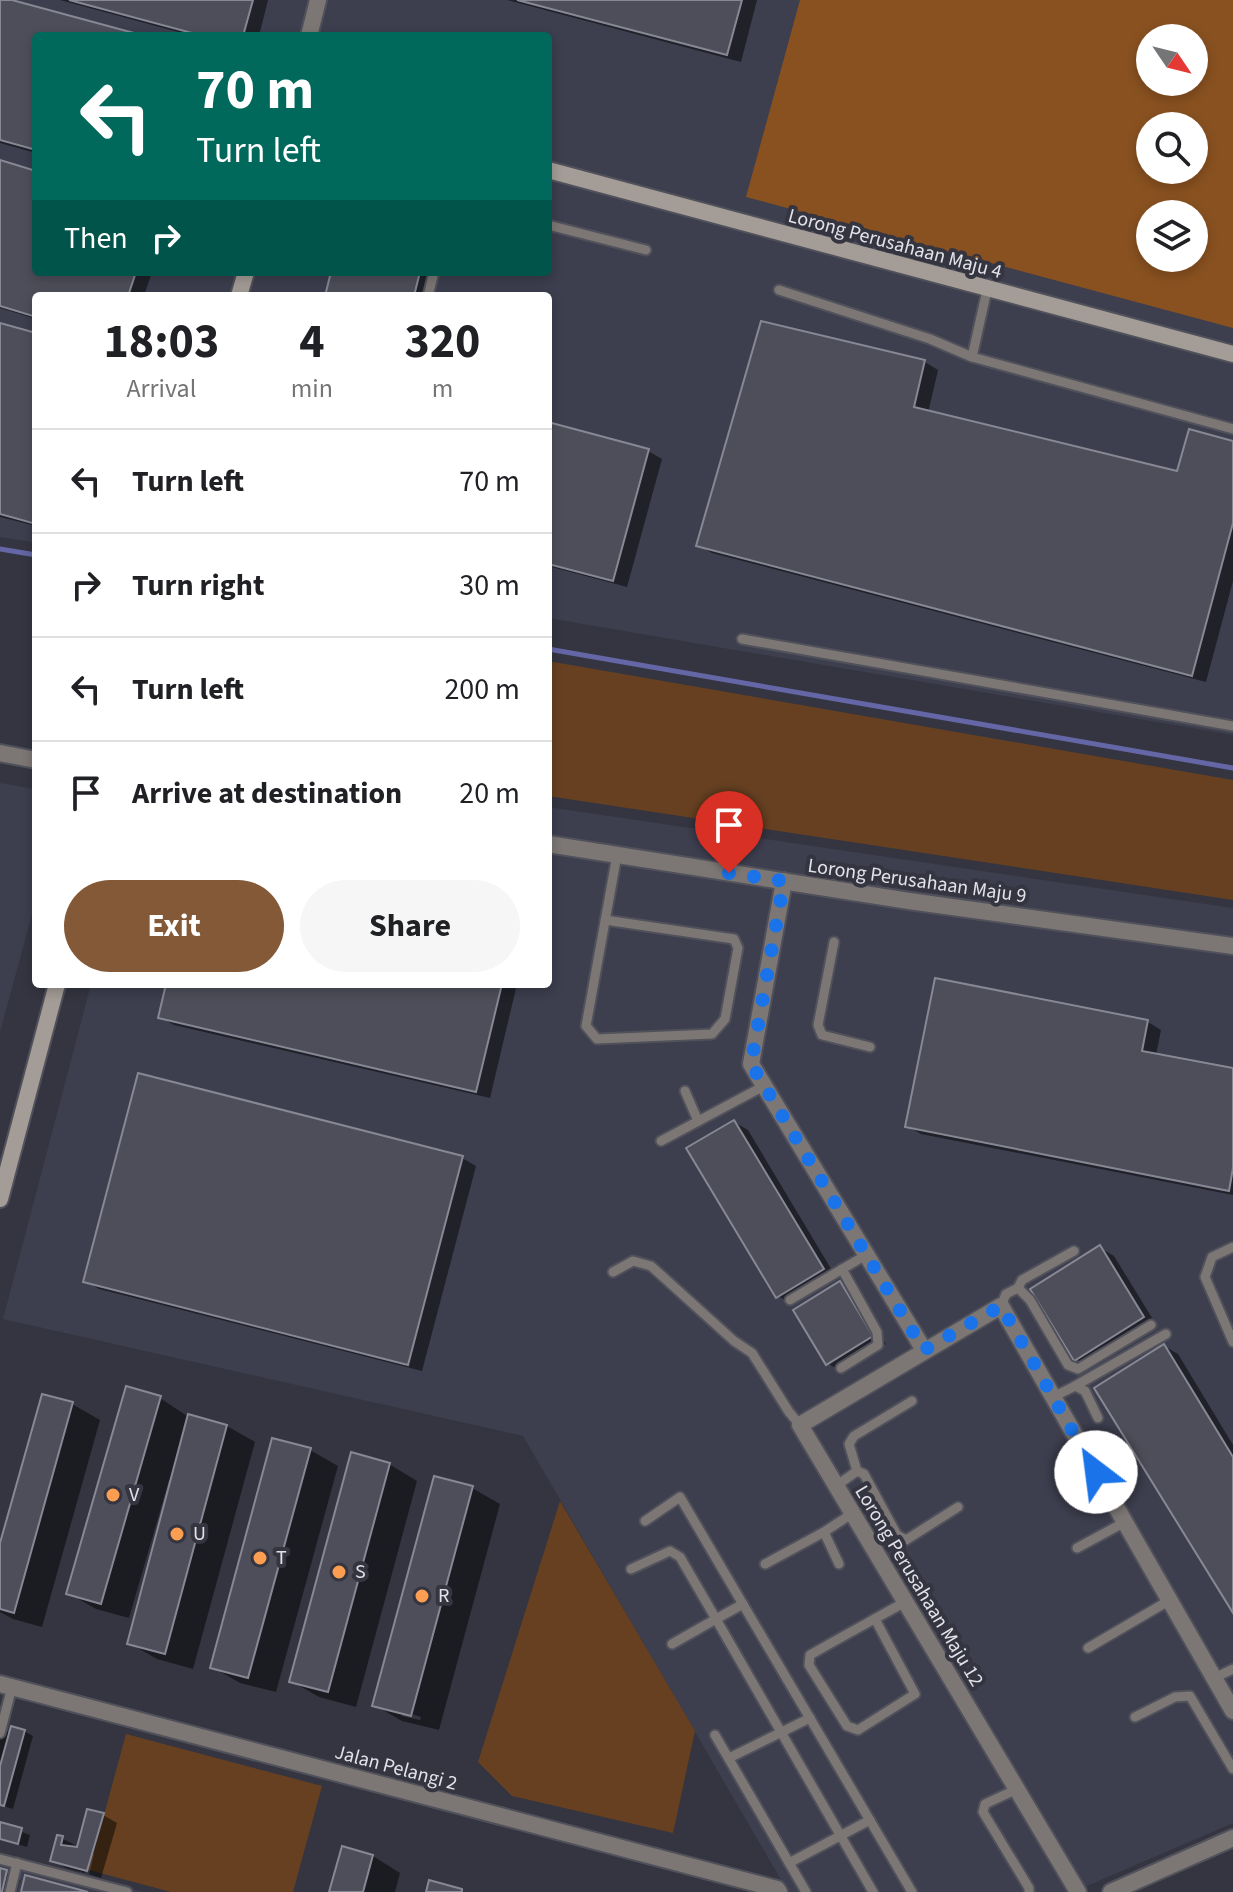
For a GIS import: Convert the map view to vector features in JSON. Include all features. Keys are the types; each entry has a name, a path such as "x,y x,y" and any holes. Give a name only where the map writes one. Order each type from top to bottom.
{"street":[{"path":"310,32 318,0"},
{"name":"Lorong Perusahaan Maju 4","path":"552,171 1233,354"},
{"path":"0,753 32,759"},
{"name":"Lorong Perusahaan Maju 9","path":"552,845 1233,946"},
{"path":"784,881 751,1064 924,1350"},
{"path":"0,1199 56,988"},
{"path":"800,1425 1001,1306 1233,1711"},
{"name":"Lorong Perusahaan Maju 12","path":"800,1425 1078,1892"},
{"name":"Jalan Pelangi 2","path":"6,1686 779,1892"},
{"path":"1111,1892 1233,1838"}],"lane":[{"path":"552,226 646,250"},
{"path":"779,290 930,339 972,357 1233,429"},
{"path":"972,357 987,290"},
{"path":"742,639 1233,726"},
{"path":"605,920 734,939 738,948 725,1019 712,1034 597,1039 586,1026 605,920 617,855"},
{"path":"834,942 818,1025 822,1035 870,1047"},
{"path":"661,1141 764,1086"},
{"path":"685,1091 698,1121"},
{"path":"1233,1247 1212,1257 1205,1277 1233,1342"},
{"path":"1001,1306 1006,1294 1018,1288 1022,1280 1074,1251"},
{"path":"790,1300 866,1255"},
{"path":"613,1272 633,1261 651,1266 734,1341 752,1353 800,1425"},
{"path":"841,1368 878,1345 877,1332 842,1269"},
{"path":"1018,1288 1030,1300 1068,1365 1078,1369 1151,1325"},
{"path":"1053,1397 1166,1334"},
{"path":"1075,1386 1085,1391 1098,1418"},
{"path":"857,1471 849,1444 854,1436 912,1401"},
{"path":"836,1486 857,1471"},
{"path":"857,1471 864,1474 897,1535 906,1540 958,1507"},
{"path":"645,1521 680,1497 912,1892"},
{"path":"765,1564 853,1513"},
{"path":"1077,1548 1125,1522"},
{"path":"824,1532 839,1564"},
{"path":"631,1569 670,1551 680,1557 873,1892"},
{"path":"1088,1648 1170,1600"},
{"path":"875,1619 915,1694 858,1730 847,1726 809,1665 810,1655 905,1602"},
{"path":"672,1644 743,1604"},
{"path":"1214,1678 1233,1669"},
{"path":"0,1733 6,1686"},
{"path":"1135,1717 1175,1697 1190,1696 1233,1769"},
{"path":"729,1758 810,1718"},
{"path":"715,1735 806,1892"},
{"path":"1017,1789 985,1804 983,1812 1029,1892"},
{"path":"789,1863 870,1820"},
{"path":"0,1859 127,1892"},
{"path":"10,1892 17,1863"}],"shaded area":[{"path":"0,0 1233,0 1233,735 552,619 552,292 32,292 32,542 0,537"},
{"path":"800,0 1233,0 1233,328 746,197"},
{"path":"552,662 1233,780 1233,900 552,797"},
{"path":"0,783 32,788 32,915 0,1032"},
{"path":"552,808 1233,908 1233,1823 1073,1892 788,1892 523,1436 3,1319 90,988 552,988"},
{"path":"560,1501 695,1731 673,1833 512,1796 478,1762"},
{"path":"126,1734 322,1786 293,1892 171,1892 89,1870"},
{"path":"0,1855 25,1861 143,1892 0,1892"}],"building":[{"path":"0,0 12,0 130,32 32,32 32,149 0,140"},
{"path":"69,0 253,0 244,32 188,32"},
{"path":"517,0 742,0 727,55"},
{"path":"0,160 32,170 32,276 135,276 129,292 32,292 32,316 0,306"},
{"path":"330,276 419,276 415,292 326,292"},
{"path":"761,321 925,360 914,407 1177,471 1189,429 1233,441 1233,523 1192,676 696,546"},
{"path":"0,323 32,332 32,523 0,514"},
{"path":"552,423 649,449 613,581 552,565"},
{"path":"935,978 1148,1020 1142,1051 1233,1068 1233,1168 1229,1191 905,1127"},
{"path":"165,988 501,988 476,1092 158,1018"},
{"path":"138,1073 463,1156 408,1365 83,1282"},
{"path":"734,1120 824,1269 776,1298 686,1148"},
{"path":"1100,1245 1144,1317 1074,1361 1030,1289"},
{"path":"840,1281 873,1336 826,1365 793,1310"},
{"path":"1164,1344 1233,1457 1233,1613 1094,1388"},
{"name":"V","path":"126,1386 161,1396 101,1604 66,1594"},
{"path":"42,1394 73,1402 14,1613 0,1609 0,1543"},
{"name":"U","path":"188,1414 227,1425 165,1654 127,1644"},
{"name":"T","path":"272,1438 311,1448 248,1678 210,1668"},
{"name":"S","path":"351,1452 390,1463 328,1692 289,1682"},
{"name":"R","path":"434,1476 473,1486 411,1716 372,1706"},
{"path":"11,1726 25,1730 4,1806 0,1805 0,1766"},
{"path":"87,1809 104,1813 87,1871 50,1861 57,1835 63,1836 61,1845 77,1847"},
{"path":"0,1822 22,1828 18,1844 0,1839"},
{"path":"342,1846 373,1855 363,1892 329,1892"},
{"path":"0,1868 7,1870 2,1892 0,1892"},
{"path":"25,1875 88,1892 21,1892"},
{"path":"429,1880 462,1889 462,1892 426,1892"}],"waterway":[{"path":"0,549 32,554"},
{"path":"552,650 1233,768"}],"place":[{"name":"V","path":"113,1495"},
{"name":"U","path":"177,1534"},
{"name":"T","path":"260,1558"},
{"name":"S","path":"339,1572"},
{"name":"R","path":"422,1596"}],"route":[{"path":"729,873 784,881 751,1064 924,1350 1001,1306 1096,1472"}]}
